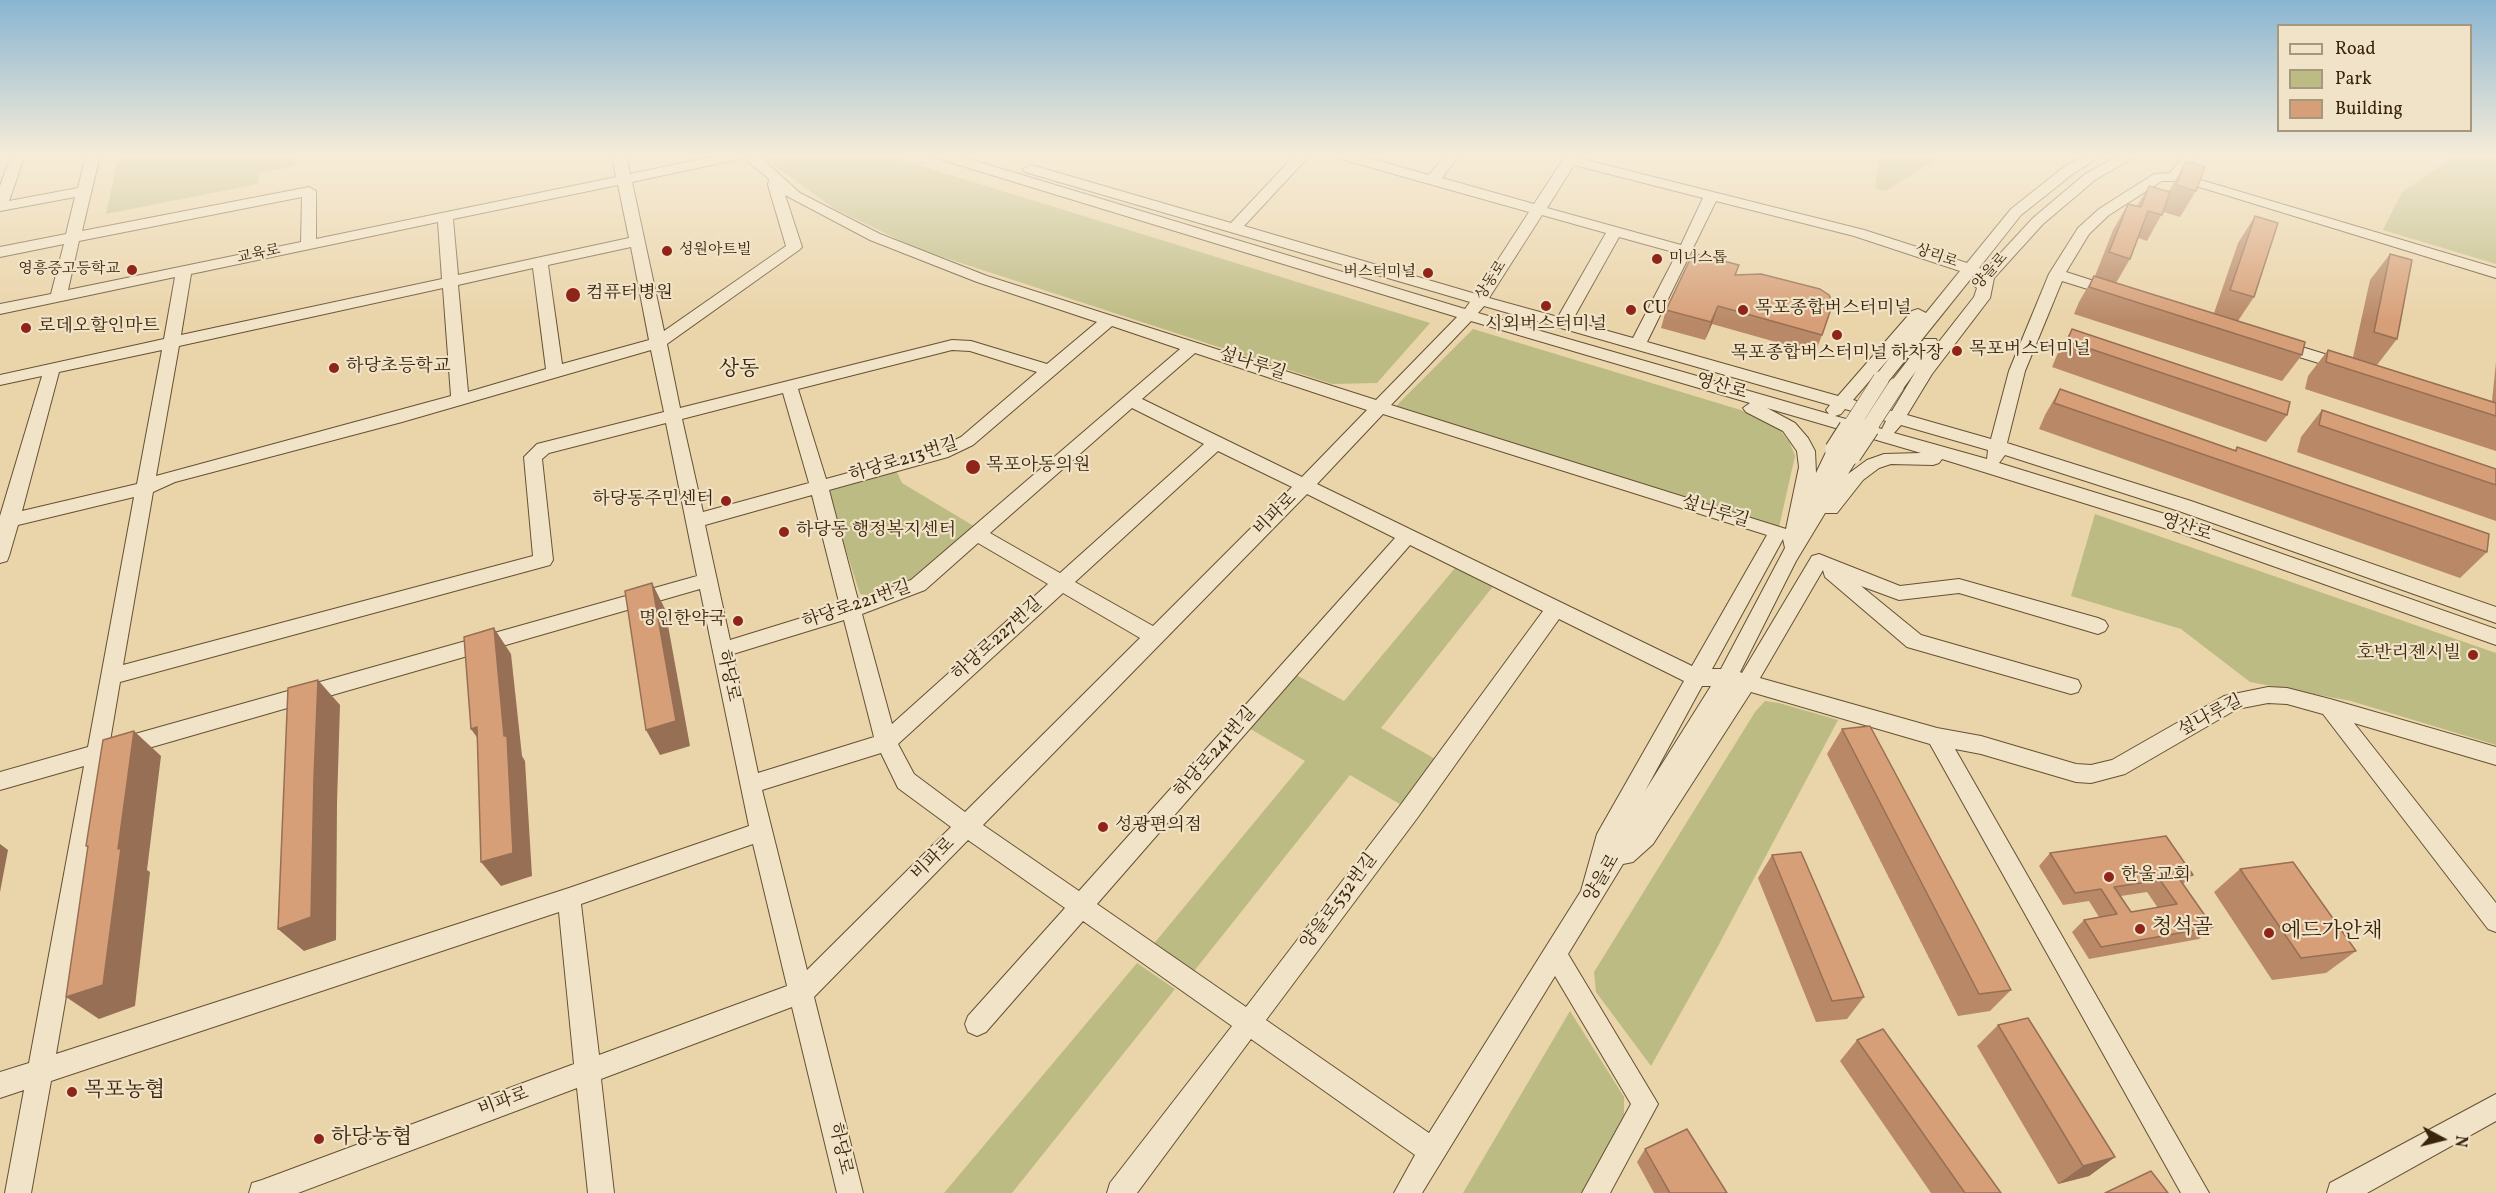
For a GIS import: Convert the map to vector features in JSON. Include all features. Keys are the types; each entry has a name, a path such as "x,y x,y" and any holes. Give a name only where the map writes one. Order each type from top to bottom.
{"street":[{"path":"58,297 79,211"},
{"path":"0,252 208,211"},
{"path":"308,245 309,211"},
{"name":"교육로","path":"0,309 476,211"},
{"name":"하당로","path":"631,211 750,785 850,1193"},
{"path":"5,522 145,488 169,477 460,400 659,342 794,247 783,211"},
{"name":"섶나루길","path":"824,211 875,237 982,279 1378,407 1778,532 1697,678 1737,679 1935,736 1981,745 2054,768 2091,774 2117,768 2231,702 2251,697 2287,696 2496,756"},
{"name":"영산로","path":"1135,211 1474,308 1562,324 1998,447 2185,506 2496,615"},
{"name":"영산로","path":"1178,211 1235,227 1474,308 1828,420 1992,467 2184,527 2496,638"},
{"path":"1235,227 1250,211"},
{"name":"상동로","path":"1474,308 1536,211"},
{"path":"1543,211 1686,251"},
{"path":"1637,345 1705,211"},
{"name":"상리로","path":"1772,211 1858,233 1988,276"},
{"name":"양을로","path":"1407,1193 1607,871 1737,679 1788,559 1843,452 1889,382 1969,269 2018,211"},
{"name":"양을로","path":"1889,382 2038,221 2050,211"},
{"path":"1992,467 2017,370 2057,274 2083,231 2106,211"},
{"path":"2292,211 2496,273"},
{"path":"446,217 460,400"},
{"path":"1562,324 1614,232"},
{"path":"0,380 637,241"},
{"path":"540,262 555,372"},
{"path":"1828,420 1841,402 1940,290 1969,269"},
{"path":"18,1193 184,271"},
{"path":"2057,274 2125,295"},
{"path":"1886,436 1925,371 1982,298 1988,276"},
{"path":"1474,308 1522,340 1759,411 1789,427 1802,442 1808,467 1788,559"},
{"name":"비파로","path":"262,1193 802,992 1304,486 1474,308"},
{"name":"하당로213번길","path":"695,521 942,453 967,441 1109,320"},
{"path":"2260,339 2361,371"},
{"path":"111,676 543,560 533,457 543,448 952,345 971,346 1049,370"},
{"name":"하당로221번길","path":"722,650 852,610 918,585 1193,346"},
{"path":"0,556 5,522 52,369"},
{"path":"789,386 819,487 886,742 906,781 968,827 1432,1151"},
{"path":"1132,401 1697,678 1605,841 1591,899"},
{"name":"하당로227번길","path":"750,785 886,742 1216,442"},
{"path":"1788,559 1864,469 1890,458 1930,458 2496,638"},
{"path":"977,534 1155,637"},
{"name":"하당로241번길","path":"977,1024 1407,536"},
{"path":"1737,679 1819,561"},
{"path":"1819,561 1899,593 1959,586 2098,626"},
{"path":"1819,561 1914,641 2071,686"},
{"path":"0,781 707,580"},
{"name":"양을로532번길","path":"1120,1193 1410,810 1556,608"},
{"path":"2330,707 2496,921"},
{"path":"1935,736 2196,1193"},
{"path":"0,1085 569,898 761,832"},
{"path":"569,898 601,1193"},
{"path":"1556,956 1645,1104 1595,1193"},
{"path":"2340,1193 2496,1107"}],"green space":[{"path":"107,211 123,211 106,214"},
{"path":"838,211 1066,211 1430,323 1377,383 1332,384 918,249"},
{"path":"2393,211 2496,211 2496,264 2383,230"},
{"path":"1473,329 1754,414 1770,422 1790,443 1795,456 1779,527 1396,406"},
{"path":"896,470 902,483 977,528 907,585 872,596 860,594 827,492 830,487"},
{"path":"2095,514 2496,653 2496,745 2351,701 2250,682 2181,629 2071,596"},
{"path":"1460,562 1498,580 1381,728 1444,764 1410,810 1350,775 1187,980 1147,952 1305,761 1242,724 1289,671 1344,701"},
{"path":"1765,701 1838,720 1716,950 1651,1066 1596,992 1594,972 1755,712"},
{"path":"1137,963 1175,989 1012,1193 944,1193"},
{"path":"1570,1011 1624,1097 1624,1115 1582,1193 1463,1193"}],"building":[{"path":"2125,211 2164,211 2162,215 2148,211 2130,259 2109,252"},
{"path":"2255,216 2278,223 2254,297 2230,290"},
{"path":"1693,253 1739,265 1735,275 1761,274 1820,289 1829,295 1833,303 1822,335 1718,306 1711,322 1666,310"},
{"path":"2390,254 2412,260 2397,339 2374,332"},
{"path":"2094,276 2305,342 2302,355 2089,287"},
{"path":"2072,329 2290,402 2287,415 2067,341"},
{"path":"2328,350 2496,403 2496,416 2326,362"},
{"path":"2060,389 2236,451 2237,447 2489,534 2487,552 2054,403"},
{"path":"2322,410 2496,469 2496,485 2319,425"},
{"path":"652,583 676,721 646,730 625,591"},
{"path":"494,628 504,736 507,736 513,853 481,862 477,727 471,729 464,637"},
{"path":"318,680 311,917 278,929 288,688"},
{"path":"1870,726 2011,990 1979,994 1842,729"},
{"path":"134,731 103,985 66,997 103,740"},
{"path":"2166,836 2193,875 2178,877 2213,927 2101,947 2084,920 2117,914 2101,889 2075,893 2050,853","holes":["2160,880 2177,904 2131,912 2114,887"]},
{"path":"1801,852 1864,997 1832,1001 1772,855"},
{"path":"2293,862 2356,951 2301,958 2240,869"},
{"path":"2028,1018 2115,1157 2083,1166 1998,1025"},
{"path":"1883,1029 2001,1193 1965,1193 1857,1040"},
{"path":"1687,1129 1727,1193 1670,1193 1645,1149"},
{"path":"2151,1171 2168,1193 2105,1193"}],"place":[{"name":"성원아트빌","path":"667,251"},
{"name":"미니스톱","path":"1657,259"},
{"name":"영흥중고등학교","path":"132,270"},
{"name":"버스터미널","path":"1428,273"},
{"name":"컴퓨터병원","path":"573,295"},
{"name":"시외버스터미널","path":"1546,306"},
{"name":"CU","path":"1631,310"},
{"name":"목포종합버스터미널","path":"1743,310"},
{"name":"로데오할인마트","path":"26,328"},
{"name":"목포종합버스터미널 하차장","path":"1837,335"},
{"name":"목포버스터미널","path":"1957,351"},
{"name":"하당초등학교","path":"334,368"},
{"name":"목포아동의원","path":"973,467"},
{"name":"하당동주민센터","path":"726,501"},
{"name":"하당동 행정복지센터","path":"784,532"},
{"name":"명인한약국","path":"738,621"},
{"name":"호반리젠시빌","path":"2473,655"},
{"name":"성광편의점","path":"1103,827"},
{"name":"한울교회","path":"2109,877"},
{"name":"청석골","path":"2140,929"},
{"name":"에드가안채","path":"2269,933"},
{"name":"목포농협","path":"72,1092"},
{"name":"하당농협","path":"319,1139"}],"district":[{"name":"상동","path":"739,371"}]}
